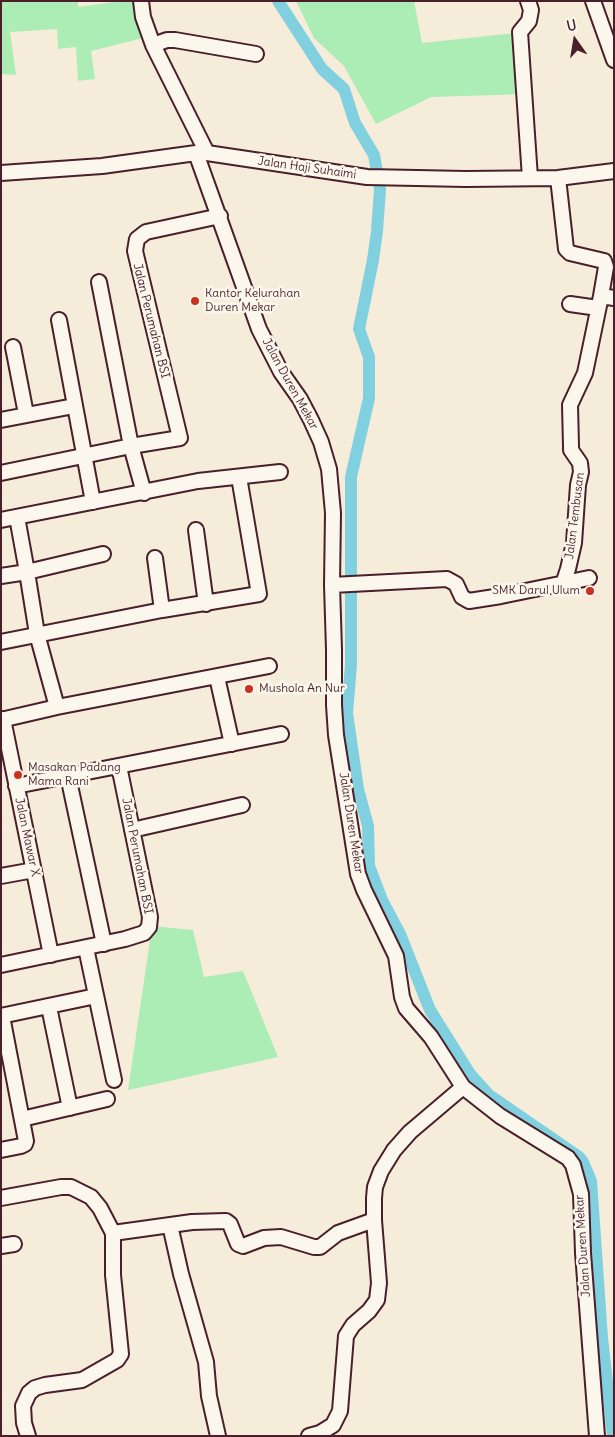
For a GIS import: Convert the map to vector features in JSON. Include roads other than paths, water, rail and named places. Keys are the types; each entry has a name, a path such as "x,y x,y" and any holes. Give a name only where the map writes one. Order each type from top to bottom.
{"street":[{"name":"Jalan Duren Mekar","path":"141,1 143,17 153,44 202,153 220,216 259,329 281,372 300,399 311,420 329,469 333,513 345,585 334,650 336,735 358,874 396,956 402,997 406,1008 431,1037 463,1087 500,1116 568,1158 572,1165 581,1194 583,1253 597,1436"},
{"path":"528,1 531,10 529,21 520,32 530,178"},
{"path":"593,1 614,60"},
{"path":"153,44 175,40 256,54"},
{"name":"Jalan Haji Suhaimi","path":"1,173 102,166 202,153 367,177 558,178 614,171"},
{"name":"Jalan Tembusan","path":"558,178 566,249 570,253 604,261 606,267 604,301 585,373 580,386 571,400 570,406 571,450 580,463 581,472 578,485 574,543 563,584"},
{"name":"Jalan Perumahan BSI","path":"1,473 84,455 180,438 134,251 137,239 146,232 220,216"},
{"path":"99,282 131,446 144,493"},
{"path":"570,304 604,301"},
{"path":"59,320 93,502"},
{"path":"12,347 26,414"},
{"path":"1,420 74,406"},
{"path":"1,520 198,481 280,472"},
{"path":"1,642 162,610 259,594 239,478"},
{"path":"17,517 38,634 57,707"},
{"path":"196,530 206,604"},
{"path":"1,576 27,572 103,554"},
{"path":"155,558 162,610"},
{"path":"345,585 447,579 456,584 462,597 469,601 589,578"},
{"path":"2,719 269,666"},
{"path":"217,677 232,744"},
{"name":"Jalan Mawar X","path":"2,719 51,955"},
{"path":"16,786 281,734"},
{"name":"Jalan Perumahan BSI","path":"1,965 138,936 149,927 150,917 119,766"},
{"path":"68,776 104,944"},
{"path":"132,830 242,805"},
{"path":"1,876 34,870"},
{"path":"86,948 114,1080"},
{"path":"1,1150 22,1146 26,1141 1,1016 96,996"},
{"path":"49,1007 70,1108"},
{"path":"310,1436 333,1425 340,1411 346,1336 353,1325 369,1312 377,1300 379,1283 374,1220 375,1187 381,1171 394,1150 410,1132 463,1087"},
{"path":"22,1119 107,1099"},
{"path":"1,1198 61,1187 71,1187 91,1197 100,1208 112,1233 113,1275 121,1354 116,1360 82,1380 45,1385 35,1388 29,1393 23,1406 24,1423 28,1436"},
{"path":"112,1233 192,1222 226,1221 230,1224 238,1244 243,1246 264,1238 281,1237 320,1247 338,1233 374,1220"},
{"path":"170,1225 181,1274 206,1362 210,1402 218,1436"}],"waterway":[{"path":"278,1 322,69 344,89 355,123 374,155 380,189 373,260 359,329 369,357 369,398 351,477 351,665 347,713 358,789 368,826 369,866 382,900 400,934 430,1010 470,1074 489,1095 579,1157 583,1162 591,1181 602,1338 613,1436"}],"place":[{"name":"Kantor Kelurahan Duren Mekar","path":"195,301"},
{"name":"SMK Darul Ulum","path":"590,591"},
{"name":"Mushola An Nur","path":"249,689"},
{"name":"Masakan Padang Mama Rani","path":"18,775"}]}
